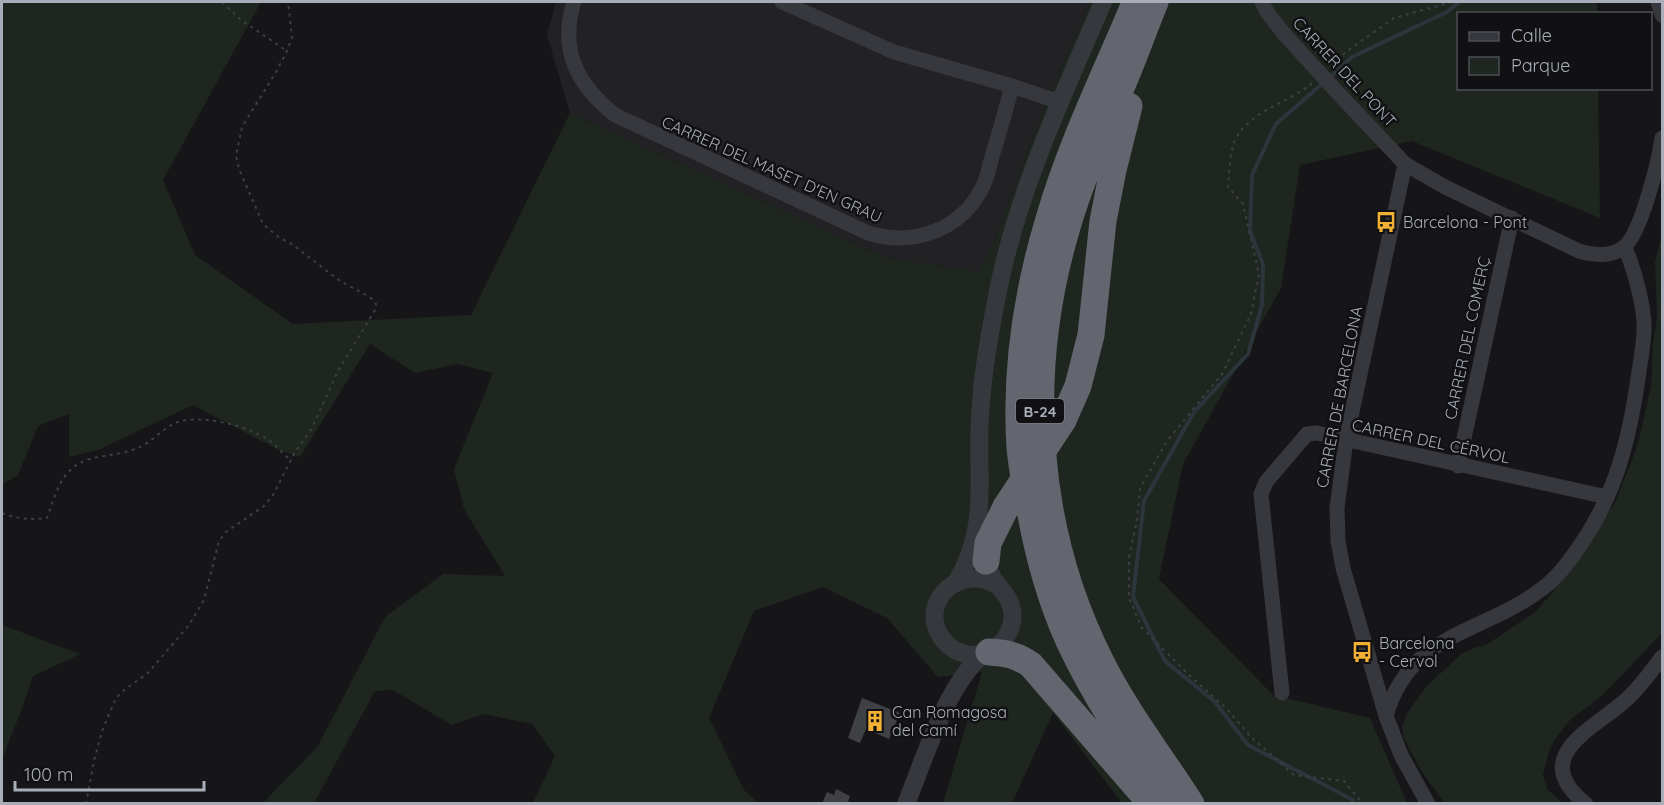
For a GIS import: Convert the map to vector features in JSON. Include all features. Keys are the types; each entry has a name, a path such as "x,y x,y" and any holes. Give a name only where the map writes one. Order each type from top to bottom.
{"highway":[{"name":"B-24","path":"1136,2 1069,161 1049,218 1028,307 1020,374 1020,430 1022,459 1038,551 1068,639 1108,716 1168,804"},
{"name":"B-24","path":"1156,2 1081,185 1064,236 1048,317 1040,381 1040,421 1052,524 1066,577 1101,663 1191,804"},
{"path":"991,573 988,543 1006,507 1063,420 1078,386 1091,335 1103,221 1113,170 1127,112 1147,48 1156,2"},
{"path":"986,653 1019,656 1036,669 1151,804"}],"street":[{"name":"CARRER DEL MASET D'EN GRAU","path":"574,2 568,30 574,65 580,78 597,101 615,115 846,224 882,238 898,239 928,235 955,221 974,202 985,182 1012,87"},
{"path":"782,2 894,52 1060,102"},
{"path":"986,653 963,654 945,642 938,632 935,621 936,608 944,592 957,581 970,556 978,525 980,417 986,362 998,289 1018,215 1042,146 1103,2"},
{"name":"CARRER DEL PONT","path":"1262,2 1285,35 1406,164 1445,187 1588,254 1610,253 1625,247"},
{"path":"1658,2 1662,15"},
{"path":"1386,716 1396,688 1423,655 1446,640 1530,598 1557,576 1599,518 1619,469 1633,419 1644,331 1640,301 1625,247 1633,236 1656,175 1662,138"},
{"name":"CARRER DE BARCELONA","path":"1406,164 1346,440 1337,496 1338,541 1343,568 1386,716 1401,755 1428,804"},
{"name":"CARRER DEL COMERÇ","path":"1458,466 1512,218"},
{"name":"CARRER DEL CÉRVOL","path":"1282,693 1261,494 1262,489 1307,434 1317,433 1458,466 1607,497"},
{"path":"906,804 947,703 967,671 986,653 1005,640 1011,629 1013,617 1011,604 991,573 978,525"},
{"path":"957,581 991,573"},
{"path":"945,642 953,672 947,703"},
{"path":"1586,804 1572,789 1563,772 1568,748 1578,736 1634,692 1662,657"}],"path":[{"path":"222,2 241,20 287,51"},
{"path":"86,804 102,730 116,698 148,673 189,625 204,600 219,541 226,532 269,500 280,484 291,460 311,430 338,371 373,316 376,304 370,297 340,281 263,224 239,169 236,156 242,127 287,51 292,37 288,2"},
{"path":"1332,65 1347,51 1394,18 1452,2"},
{"path":"1316,79 1300,93 1250,120 1234,142 1228,187 1243,204 1259,274 1251,314 1222,374 1167,441 1140,488 1137,521 1129,557 1129,598 1142,628 1227,709 1250,736 1294,775 1344,781 1363,804"},
{"path":"2,513 14,518 31,520 47,518 63,478 74,465 89,458 139,448 177,423 188,420 216,422 248,429 269,440 291,460"}],"shaded area":[{"path":"556,2 1090,2 1041,116 994,243 979,272 884,257 570,113 547,35"}],"green space":[{"path":"2,2 261,2 163,180 195,255 293,324 471,315 570,113 884,257 979,272 994,243 1041,116 1090,2 1597,2 1597,12 1457,12 1457,90 1598,90 1600,218 1412,141 1300,165 1281,288 1183,464 1159,579 1273,695 1370,718 1407,803 1122,803 1053,713 1012,803 943,803 982,672 938,677 887,618 823,587 754,611 709,718 744,790 758,803 533,803 555,756 532,724 484,714 452,725 393,690 375,691 314,803 263,803 318,746 385,617 443,574 505,576 464,509 454,469 493,373 458,364 415,373 370,344 300,457 279,450 193,405 98,450 69,457 69,414 38,426 18,475 2,485"},
{"path":"1662,233 1662,633 1602,696 1570,720 1554,741 1543,775 1547,789 1563,803 1444,803 1419,767 1404,738 1402,727 1406,715 1426,687 1461,654 1486,645 1535,612 1551,594 1615,503 1638,444 1651,386 1657,317 1655,263"},
{"path":"2,625 80,654 33,676 2,759"}],"building":[{"name":"Can Romagosa del Camí","path":"862,698 900,713 889,739 866,729 860,743 848,738"},
{"path":"836,789 850,796 848,801 853,804 822,804 827,792 834,795"}],"waterway":[{"path":"1329,78 1352,57 1447,12 1459,2"},
{"path":"1323,83 1276,124 1252,175 1250,231 1263,264 1262,305 1248,354 1194,412 1144,501 1133,597 1165,661 1215,702 1248,745 1353,800 1353,804"}],"place":[{"name":"Barcelona - Pont","path":"1386,222"},
{"name":"Barcelona - Cervol","path":"1362,652"},
{"name":"Can Romagosa del Camí","path":"875,721"}]}
